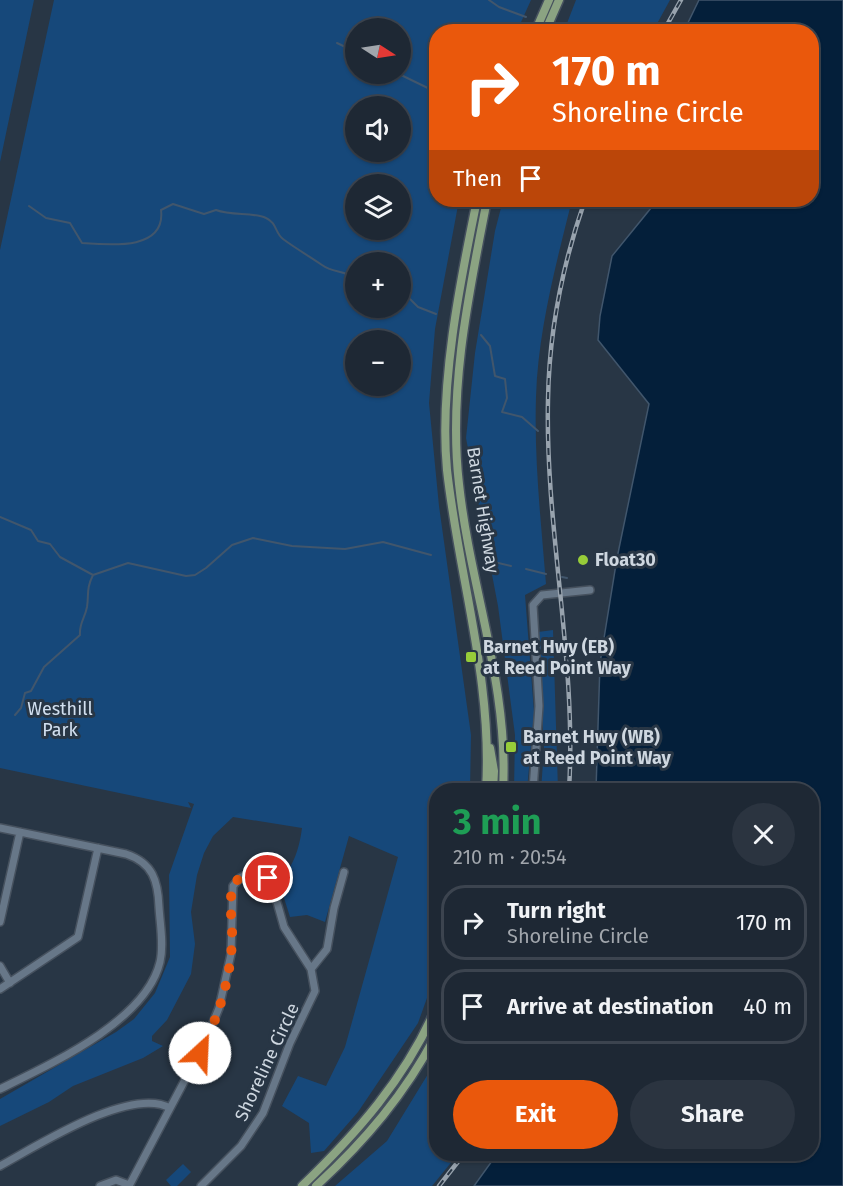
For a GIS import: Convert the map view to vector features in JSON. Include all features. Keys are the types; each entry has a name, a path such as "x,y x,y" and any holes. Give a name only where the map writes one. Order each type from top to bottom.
{"main road":[{"path":"538,24 549,0"},
{"path":"548,24 559,0"},
{"name":"Barnet Highway","path":"476,207 447,394 446,451 456,532 484,686 488,742 486,783"},
{"name":"Barnet Highway","path":"486,207 465,330 457,396 456,450 466,530 497,686 503,758 502,783"},
{"path":"488,742 493,756 493,783"},
{"path":"302,1186 343,1146 394,1085 429,1022"},
{"path":"316,1186 380,1122 403,1091 429,1047"}],"street":[{"path":"534,783 539,706 533,605 542,595 590,590"},
{"path":"0,828 132,856 151,870 158,888 161,957 158,968 139,1002 111,1027 0,1089"},
{"path":"0,922 20,832"},
{"path":"0,989 78,937 98,848"},
{"path":"311,969 327,949 334,908 344,872"},
{"name":"Shoreline Circle","path":"129,1186 207,1040 219,1008 231,954 232,892 240,878 258,873 271,881 287,933 311,969 315,982 313,1000 290,1043 263,1113 241,1146 201,1186"},
{"path":"0,966 10,983"},
{"path":"0,1166 104,1112 149,1103 161,1103 170,1108"},
{"path":"100,1186 117,1180 129,1186"}],"green space":[{"path":"0,0 34,0 0,162"},
{"name":"Westhill Park","path":"54,0 531,0 520,24 429,24 429,207 458,207 435,329 429,403 439,506 471,735 470,783 429,783 429,992 418,1023 358,1112 324,1151 311,1153 309,1123 282,1106 298,1076 326,1086 345,1047 398,857 349,836 325,922 307,915 290,917 279,882 295,857 302,828 233,817 213,836 204,853 197,875 191,912 195,944 191,974 167,1020 152,1036 152,1041 163,1046 143,1058 73,1086 49,1102 0,1126 0,1099 116,1032 134,1019 155,993 170,957 169,875 194,804 188,802 191,808 0,768 0,250"},
{"path":"576,0 670,0 657,24 567,24"},
{"path":"501,207 570,207 549,298 537,372 536,444 546,584 525,595 534,712 528,783 514,783 515,735 498,606 466,438 475,353 495,231"},
{"path":"553,630 558,783 542,783 544,749 538,632"},
{"path":"429,1072 429,1161 452,1161 432,1186 335,1186 387,1141"},
{"path":"183,1164 191,1172 177,1186 171,1186 166,1180"}],"shaded area":[{"path":"699,0 843,0 843,1186 474,1186 492,1161 819,1161 819,783 596,783 600,663 617,558 649,404 598,340 600,316 612,256 651,207 819,207 819,24 687,24"}],"waterway":[{"path":"489,0 499,7 526,17"},
{"path":"337,43 345,47"},
{"path":"411,80 429,89"},
{"path":"29,206 46,218 70,223 82,243 121,244 146,239 155,233 160,223 161,210 173,204 204,214 216,210 261,216 270,220 280,237 297,249 326,268 345,273"},
{"path":"411,300 418,307 436,314"},
{"path":"481,335 490,346 495,376 505,379 507,398 502,412 522,417 538,431"},
{"path":"0,517 31,530 38,541 50,544 60,557 93,575"},
{"path":"15,715 21,708 25,693 31,691 44,667 80,635 93,575 128,563 186,576 195,575 232,545 253,538 292,546 345,549 383,542 431,555"},
{"path":"490,561 511,566"},
{"path":"526,569 546,574"},
{"path":"562,577 567,578"}],"railway":[{"path":"668,24 681,0"},
{"path":"569,783 569,692 551,498 548,400 554,324 570,248 583,207"},
{"path":"439,1186 459,1161"}],"place":[{"name":"Float30","path":"583,560"},
{"name":"Barnet Hwy (EB) at Reed Point Way","path":"471,657"},
{"name":"Barnet Hwy (WB) at Reed Point Way","path":"511,747"}],"route":[{"path":"200,1053 216,1018 227,981 232,939 231,896 233,886 237,880 247,874 258,873 268,878"}]}
